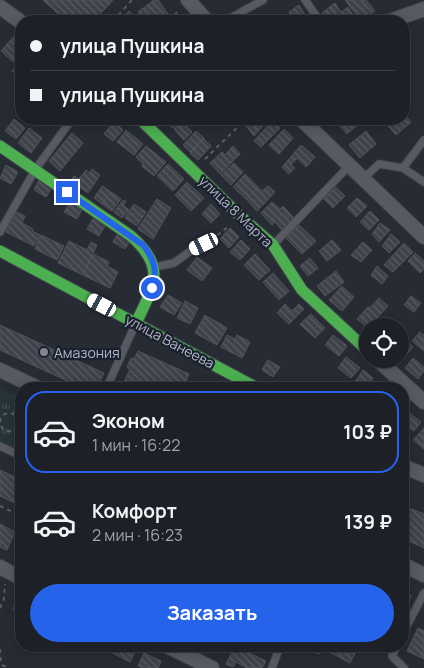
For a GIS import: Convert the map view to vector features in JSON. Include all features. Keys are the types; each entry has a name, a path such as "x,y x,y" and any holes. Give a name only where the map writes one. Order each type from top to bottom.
{"street":[{"path":"188,0 202,15"},
{"path":"0,7 15,18"},
{"path":"407,15 424,9"},
{"name":"улица 8 Марта","path":"146,125 240,216 273,245 302,290 359,342"},
{"path":"307,125 424,237"},
{"path":"0,146 143,245 150,254 156,276 136,323"},
{"name":"улица Ванеева","path":"0,251 246,382"},
{"path":"386,368 402,382"},
{"path":"0,370 25,382"},
{"path":"409,389 424,402"},
{"path":"409,469 424,475"},
{"path":"409,567 424,574"},
{"path":"179,652 212,668"}],"lane":[{"path":"237,15 263,0"},
{"path":"305,0 316,15"},
{"path":"0,232 35,170 68,125"},
{"path":"403,168 424,140"},
{"path":"363,179 379,164 403,168 424,182"},
{"path":"273,245 349,166"},
{"path":"155,267 174,263 204,244"},
{"path":"109,382 136,323"},
{"path":"0,446 15,453"},
{"path":"409,624 424,593"},
{"path":"415,612 424,616"},
{"path":"272,668 278,652"},
{"path":"394,652 392,656 404,668"}],"path":[{"path":"118,15 132,0"},
{"path":"174,15 188,0"},
{"path":"194,170 240,125"},
{"path":"204,244 213,240 240,216"},
{"path":"15,410 13,415 4,415 0,425 6,431 12,431 15,428"},
{"path":"0,506 15,513"},
{"path":"0,608 4,599 4,587 14,572"},
{"path":"0,649 0,664 9,668"}],"green space":[{"path":"0,388 15,395 15,449 0,442"}],"building":[{"path":"43,0 113,0 99,15 59,15"},
{"path":"154,0 158,0 168,14 140,15 138,12"},
{"path":"345,0 366,0 375,11 369,15 356,15"},
{"path":"335,3 341,12 348,7 353,15 324,15 322,13"},
{"path":"299,5 305,15 291,15 289,12"},
{"path":"129,11 133,15 125,15"},
{"path":"15,35 15,60 13,62 1,51"},
{"path":"14,119 15,125 21,125 25,128 16,139 5,131"},
{"path":"111,125 118,125 123,130 113,141 104,134"},
{"path":"178,125 186,125 192,132 184,140 174,129"},
{"path":"247,125 264,125 254,136"},
{"path":"268,125 277,125 280,128 261,147 254,141"},
{"path":"339,125 357,125 347,134"},
{"path":"387,125 408,125 396,135"},
{"path":"29,128 42,138 31,153 18,143"},
{"path":"284,129 293,138 279,154 269,145"},
{"path":"126,130 143,144 134,155 117,142"},
{"path":"196,131 204,138 190,152 183,145"},
{"path":"366,131 376,144 360,158 349,145"},
{"path":"72,133 83,143 60,171 49,161"},
{"path":"204,139 211,146 198,160 190,153"},
{"path":"301,145 315,157 306,167 297,158 291,165 295,168 289,174 282,167"},
{"path":"146,146 166,162 154,176 142,166 143,164 136,157"},
{"path":"233,146 240,154 220,174 210,163 222,152 225,155"},
{"path":"234,163 243,172 231,185 221,175"},
{"path":"168,164 184,179 173,191 157,176"},
{"path":"6,165 18,172 11,184 0,178"},
{"path":"92,169 100,175 88,193 71,181 74,176 79,179 86,170 90,173"},
{"path":"245,174 258,187 246,199 233,187"},
{"path":"40,178 53,185 46,197 34,190"},
{"path":"187,182 204,198 191,211 175,195"},
{"path":"102,186 111,192 102,204 94,198"},
{"path":"268,186 275,192 257,211 246,199 258,187 262,191"},
{"path":"336,187 345,196 333,208 324,199"},
{"path":"111,192 121,199 112,211 102,204"},
{"path":"357,198 367,206 356,217 347,208"},
{"path":"157,199 171,208 153,239 138,229"},
{"path":"123,200 126,202 123,205 129,210 122,218 114,212"},
{"path":"71,201 83,207 77,219 64,212"},
{"path":"272,202 280,209 283,206 294,218 282,230 275,222 272,225 261,213"},
{"path":"134,204 146,212 137,226 125,218"},
{"path":"211,204 220,214 211,223 202,214"},
{"path":"370,211 379,220 369,230 360,222"},
{"path":"16,212 25,216 22,223 40,235 34,246 6,232"},
{"path":"94,217 106,224 99,236 87,229"},
{"path":"380,223 390,230 379,242 372,234"},
{"path":"299,225 316,241 302,254 286,238"},
{"path":"230,228 239,237 229,248 220,239"},
{"path":"118,233 131,239 125,249 113,242"},
{"path":"391,234 400,242 389,253 382,246"},
{"path":"41,235 64,246 57,260 35,249"},
{"path":"241,240 250,249 240,260 230,252"},
{"path":"332,240 341,250 327,261 319,251"},
{"path":"69,241 87,250 91,242 97,245 83,275 58,263"},
{"path":"363,242 372,250 361,262 351,255"},
{"path":"404,243 413,252 393,272 384,265"},
{"path":"415,253 424,261 424,269 420,273 408,261"},
{"path":"93,254 109,262 107,266 118,272 110,288 83,275"},
{"path":"255,254 270,270 259,280 244,265"},
{"path":"197,257 212,268 202,281 187,270"},
{"path":"310,258 318,268 308,276 300,266"},
{"path":"377,266 388,276 382,284 371,275"},
{"path":"336,271 344,282 325,296 317,286"},
{"path":"273,273 289,291 279,300 263,282"},
{"path":"342,286 354,297 342,311 329,300"},
{"path":"168,295 182,303 174,315 160,307"},
{"path":"411,296 421,303 414,312 404,305"},
{"path":"379,298 388,306 377,318 359,318 359,321 357,319 368,307 370,308"},
{"path":"185,301 198,308 190,324 177,318"},
{"path":"285,304 292,311 299,304 304,309 289,324 277,313"},
{"path":"311,314 325,328 315,338 300,324"},
{"path":"205,315 227,328 217,345 195,333"},
{"path":"0,325 104,373 100,382 70,382 0,350"},
{"path":"420,332 424,334 424,351 412,341"},
{"path":"227,335 235,339 237,335 250,342 242,358 221,347"},
{"path":"333,335 347,346 339,356 325,345"},
{"path":"409,343 413,347 409,352"},
{"path":"138,351 189,374 185,382 124,382 130,369 127,367 131,358 134,359"},
{"path":"346,357 360,368 351,378 338,368"},
{"path":"413,358 424,367 424,371 418,379 405,368 409,368 409,363"},
{"path":"268,360 280,367 273,377 262,370"},
{"path":"363,370 373,378 370,382 355,382"},
{"path":"409,413 421,422 414,431 409,427"},
{"path":"424,428 424,449 413,440"},
{"path":"0,470 15,477 15,503 0,496"},
{"path":"409,508 424,514 424,548 409,541"},
{"path":"0,524 15,532 7,550 0,547"},
{"path":"418,628 424,631 424,659 409,652 409,647"},
{"path":"111,652 135,652 130,662"},
{"path":"232,652 250,652 266,661 262,668 247,668 236,662 233,667 226,664"},
{"path":"329,652 356,652 350,663"},
{"path":"144,653 161,661 158,668 138,666"}],"traffic: fast":[{"path":"146,125 240,216 273,245 302,290 359,343"},
{"path":"0,146 131,236 142,247 150,258 154,277 148,298 136,323"},
{"path":"0,251 246,382"}],"place":[{"name":"Амазония","path":"44,352"}],"route":[{"path":"67,192 143,245 150,254 155,267 156,276 152,288"}]}
